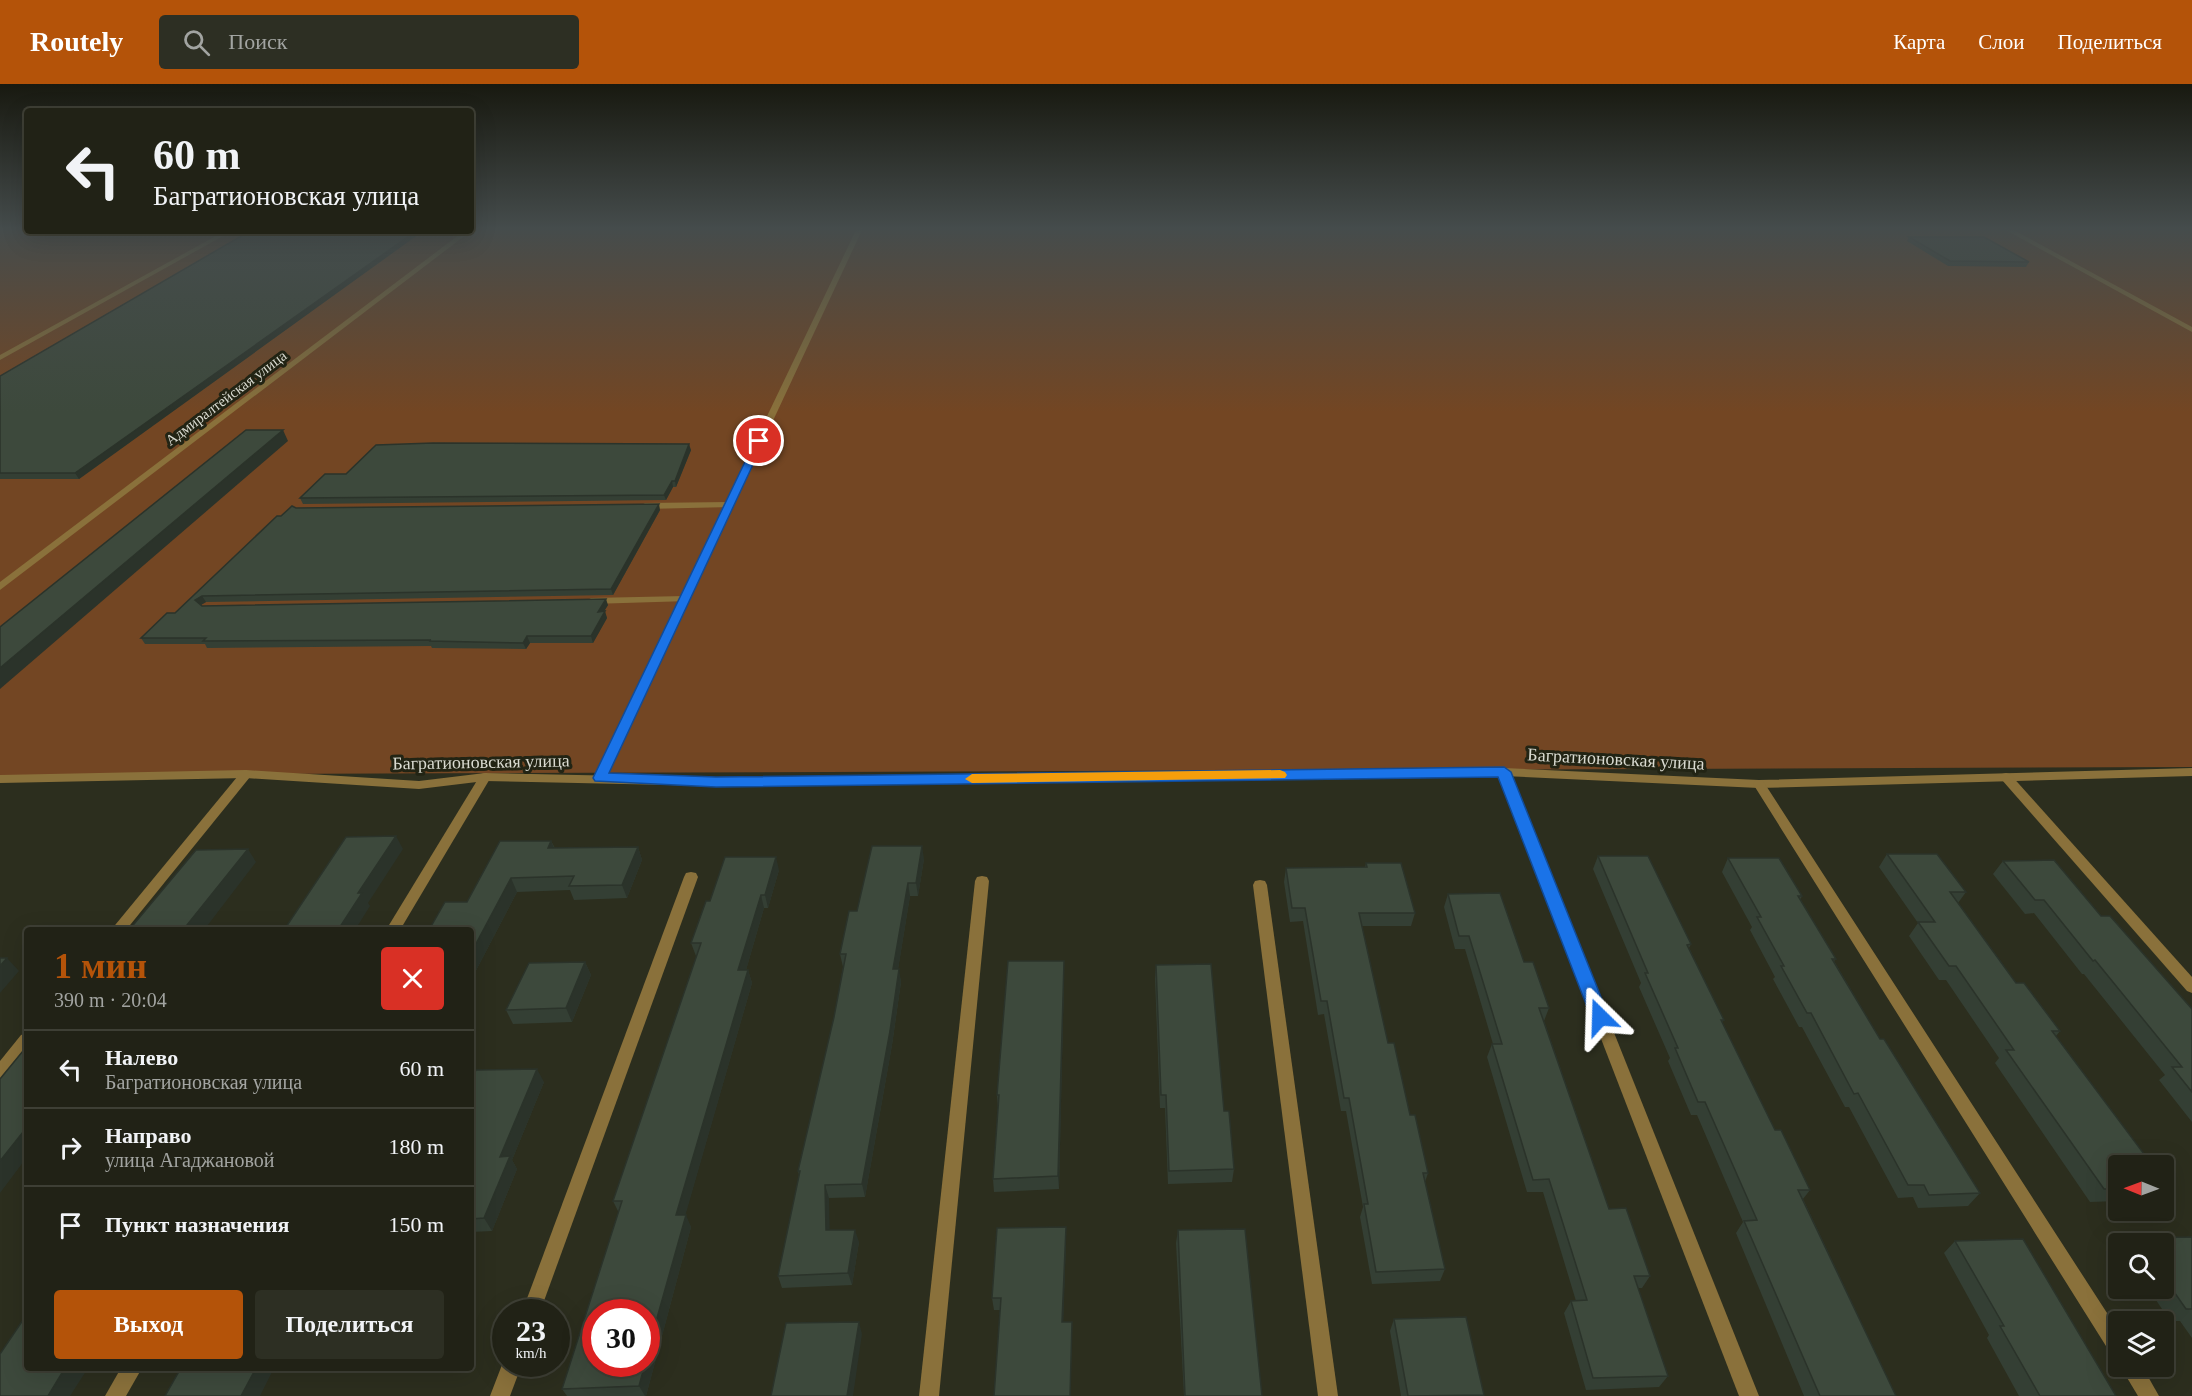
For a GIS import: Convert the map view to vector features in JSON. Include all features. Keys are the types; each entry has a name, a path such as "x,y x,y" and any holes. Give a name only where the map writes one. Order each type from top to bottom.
{"street":[{"path":"0,358 124,289"},
{"name":"Адмиралтейская улица","path":"0,587 391,289"},
{"path":"600,778 831,289"},
{"path":"2117,289 2192,330"},
{"path":"634,506 729,505"},
{"path":"577,601 685,599"},
{"path":"1504,772 1749,1396"},
{"name":"Багратионовская улица","path":"0,779 246,774 419,785 485,777 716,782 1504,772 1759,784 2192,772"},
{"path":"119,927 246,774"},
{"path":"395,927 485,777"},
{"path":"2006,777 2192,987"},
{"path":"1759,784 2108,1331"},
{"path":"536,1299 691,877"},
{"path":"929,1396 982,881"},
{"path":"1260,885 1328,1396"},
{"path":"0,1072 24,1044"},
{"path":"115,1396 130,1371"},
{"path":"500,1396 507,1377"},
{"path":"2137,1377 2149,1396"}],"shaded area":[{"path":"0,289 2192,289 2192,767 246,774 0,779"}],"building":[{"path":"150,289 334,289 75,473 0,473 0,376"},
{"path":"246,430 283,430 0,668 0,627"},
{"path":"433,443 689,444 675,481 672,481 664,495 300,498 325,474 346,474 376,445"},
{"path":"659,504 611,589 202,596 195,600 202,606 606,599 598,612 605,611 591,636 527,636 523,643 429,641 431,640 203,641 206,638 141,638 167,613 175,613 277,516 281,516 292,506 296,508"},
{"path":"396,836 358,893 362,893 340,927 286,927 346,837"},
{"path":"500,841 551,841 548,848 638,847 622,885 569,886 574,876 511,878 474,947 474,927 431,927 445,902 467,902"},
{"path":"872,846 922,846 916,883 908,883 893,969 899,969 890,1031 862,1184 825,1185 826,1230 855,1230 848,1273 778,1276 800,1171 798,1171 834,1017 846,954 840,954 849,911 857,911"},
{"path":"248,849 185,927 132,927 196,850"},
{"path":"1887,854 1937,854 1966,892 1950,892 2016,983 2024,983 2060,1031 2052,1031 2145,1155 2108,1155 2108,1189 2104,1189 2006,1050 2014,1050 1956,966 1949,966 1918,922 1935,922"},
{"path":"1598,856 1648,856 1691,944 1687,945 1724,1020 1721,1020 1775,1130 1781,1130 1810,1190 1798,1190 1896,1396 1820,1396 1744,1221 1757,1220 1705,1102 1698,1102 1675,1048 1678,1048 1645,973 1648,973"},
{"path":"725,857 776,857 765,895 761,895 738,970 748,970 676,1215 686,1215 660,1307 660,1299 591,1299 622,1201 613,1201 701,943 691,943 706,901 710,901"},
{"path":"1728,858 1779,858 1802,896 1798,896 1836,959 1832,959 1880,1039 1884,1039 1980,1193 1929,1195 1924,1185 1908,1185 1858,1093 1854,1094 1811,1013 1807,1013 1781,966 1784,966 1757,917 1761,917"},
{"path":"2054,860 2101,916 2110,916 2192,1009 2192,1092 2172,1067 2182,1067 2095,960 2093,961 2044,900 2035,900 2003,861"},
{"path":"1366,863 1401,863 1415,913 1359,913 1388,1043 1394,1043 1410,1115 1415,1115 1428,1173 1423,1173 1445,1269 1376,1272 1364,1204 1368,1204 1349,1098 1344,1098 1327,1001 1321,1001 1305,908 1292,908 1286,868 1367,867"},
{"path":"1500,893 1524,962 1533,962 1549,1008 1539,1008 1609,1209 1626,1208 1650,1276 1634,1276 1668,1376 1593,1378 1571,1301 1587,1300 1549,1179 1533,1180 1492,1044 1502,1044 1469,936 1459,936 1448,894"},
{"path":"0,958 7,958 0,966"},
{"path":"1008,961 1064,961 1058,1176 993,1179"},
{"path":"585,962 566,1008 506,1010 529,963"},
{"path":"1211,964 1224,1111 1229,1111 1234,1169 1169,1171 1166,1095 1161,1095 1156,965"},
{"path":"24,1050 24,1131 0,1161 0,1079"},
{"path":"537,1069 500,1157 510,1156 484,1218 474,1219 474,1074 476,1070"},
{"path":"1066,1227 1062,1322 1072,1322 1070,1396 994,1396 1001,1298 992,1298 997,1228"},
{"path":"1245,1229 1262,1396 1185,1396 1178,1230"},
{"path":"2174,1237 2192,1237 2192,1309 2186,1309 2174,1292"},
{"path":"2023,1239 2116,1396 2040,1396 2000,1326 2004,1326 1955,1241"},
{"path":"1466,1317 1484,1395 1408,1396 1394,1319"},
{"path":"24,1318 24,1371 63,1371 48,1396 0,1396 0,1354"},
{"path":"859,1322 847,1396 771,1396 786,1323"},
{"path":"582,1326 582,1377 641,1377 639,1386 562,1389 566,1377 570,1377 570,1364"},
{"path":"179,1371 254,1371 241,1396 165,1396"}],"slow traffic":[{"path":"972,779 1280,775"}],"route":[{"path":"759,441 600,778 716,782 1504,772 1600,1017"}]}
